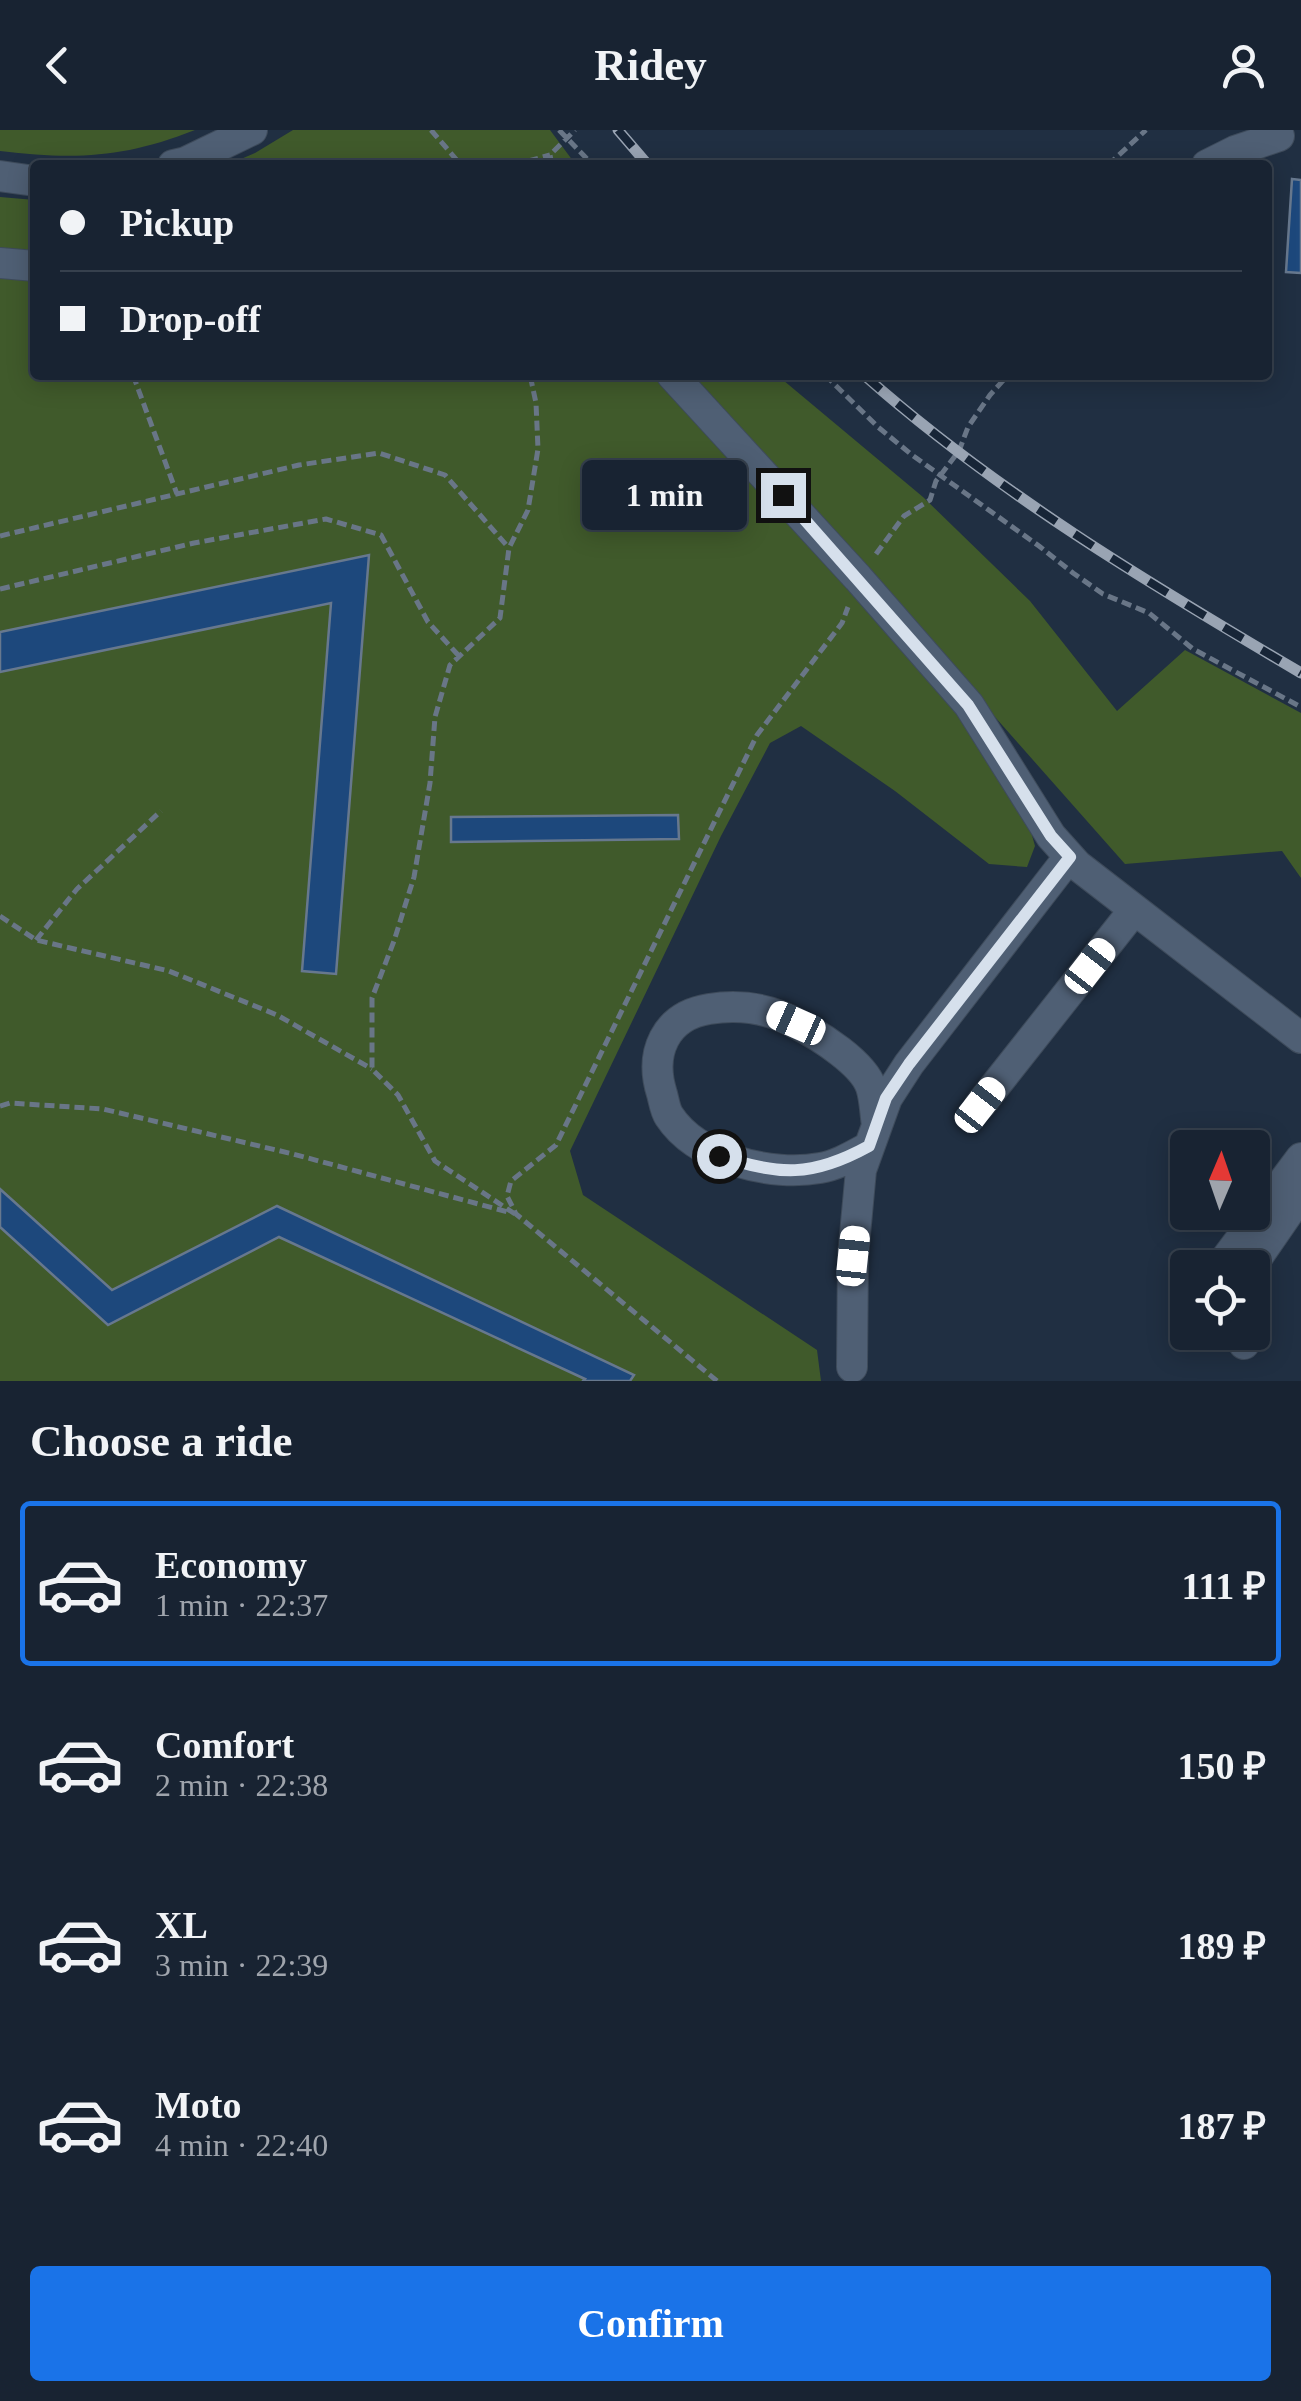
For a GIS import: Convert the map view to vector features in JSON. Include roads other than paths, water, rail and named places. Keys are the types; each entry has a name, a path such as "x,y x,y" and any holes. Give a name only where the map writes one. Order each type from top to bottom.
{"street":[{"path":"190,160 252,130"},
{"path":"1217,160 1279,136"},
{"path":"0,176 30,179"},
{"path":"0,263 30,266"},
{"path":"677,380 968,705 1051,836 1073,861 1301,1038"},
{"path":"852,1367 853,1256 861,1170 886,1098 909,1064 1073,861"},
{"path":"980,1105 1134,910"},
{"path":"873,1136 845,1160 822,1168 753,1166 719,1156 689,1136 668,1115 659,1085 657,1058 666,1034 694,1012 731,1006 764,1009 796,1023 848,1058 886,1069 909,1064"},
{"path":"848,1058 871,1085 873,1136"},
{"path":"1232,1250 1301,1158"},
{"path":"1262,1250 1301,1194"}],"railway":[{"path":"618,130 644,160"},
{"path":"870,380 1020,497 1301,673"}]}
